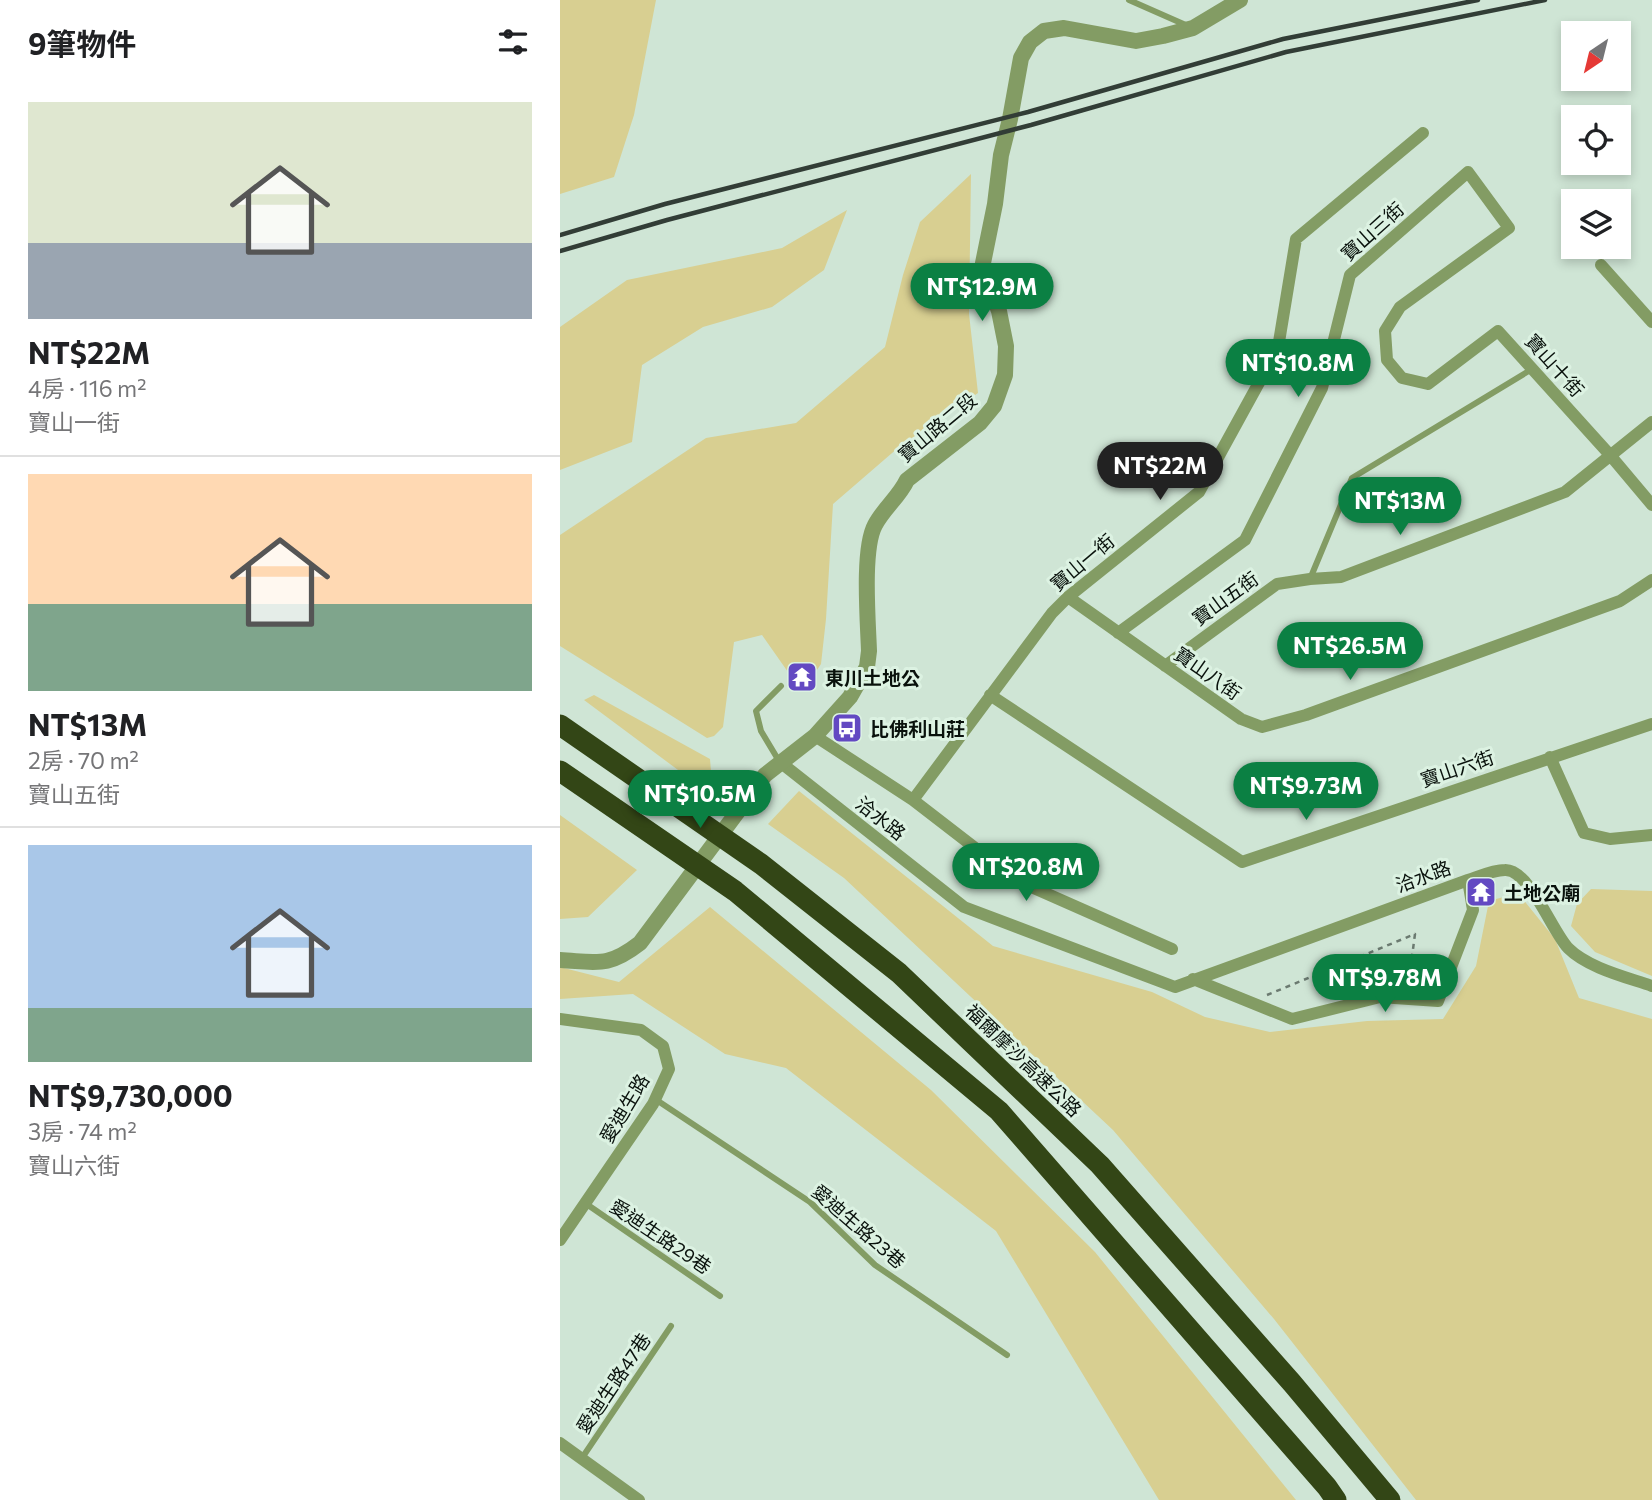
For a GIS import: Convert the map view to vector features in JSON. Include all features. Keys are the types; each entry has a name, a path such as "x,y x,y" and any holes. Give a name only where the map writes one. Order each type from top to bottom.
{"highway":[{"name":"福爾摩沙高速公路","path":"560,724 761,864 900,972 1100,1165 1292,1383 1390,1500"},
{"path":"560,771 735,891 999,1111 1318,1476 1336,1500"}],"street":[{"name":"寶山路二段","path":"560,960 601,963 624,956 640,943 765,775 815,736 850,697 867,667 868,548 874,526 907,480 980,423 994,407 1005,375 1006,346 999,311 983,263 1021,58 1030,42 1044,31 1064,28 1136,41 1163,36 1193,28 1240,0"},
{"name":"寶山一街","path":"913,800 1052,612 1199,492 1279,348 1296,239 1423,133"},
{"name":"寶山十街","path":"1468,172 1509,229 1400,307 1384,331 1387,360 1402,378 1429,384 1498,331 1652,505"},
{"name":"寶山三街","path":"1118,633 1245,540 1322,388 1350,275 1468,172"},
{"path":"1601,265 1652,322"},
{"name":"寶山五街","path":"1165,666 1277,584 1341,577 1565,492 1652,422"},
{"name":"寶山八街","path":"1068,597 1241,719 1262,727 1306,715 1620,601 1652,580"},
{"name":"寶山六街","path":"990,695 1242,862 1652,724"},
{"path":"815,736 913,800 1018,881 1172,949"},
{"path":"1550,757 1584,833 1609,839 1652,835"},
{"name":"洽水路","path":"780,762 964,907 1175,987 1468,880 1503,870 1512,871 1529,886 1568,948 1589,963 1652,986"},
{"name":"洽水路","path":"1193,979 1292,1019 1380,997 1438,1001 1473,910 1468,880"},
{"name":"愛迪生路","path":"560,1020 641,1030 663,1046 669,1069 655,1099 560,1241"},
{"path":"560,1443 639,1500"}],"lane":[{"path":"1129,0 1193,28"},
{"path":"1310,579 1352,478 1532,369"},
{"path":"780,686 757,712 761,732 780,762"},
{"name":"愛迪生路23巷","path":"655,1099 810,1202 875,1265 1007,1354"},
{"name":"愛迪生路29巷","path":"585,1203 720,1296"},
{"name":"愛迪生路47巷","path":"582,1458 671,1326"}],"path":[{"path":"1251,1002 1415,934 1406,999"}],"shaded area":[{"path":"560,0 656,0 634,115 614,177 560,194"},
{"path":"971,174 969,314 978,393 899,447 833,504 821,664 802,692 762,635 734,642 723,727 714,736 707,738 560,646 560,535 706,438 796,423 885,347 920,222"},
{"path":"847,210 824,270 772,307 703,327 642,365 632,442 560,470 560,327 627,280 782,248"},
{"path":"594,695 710,759 713,796 584,700"},
{"path":"799,791 993,946 1152,992 1205,1017 1270,1032 1367,1021 1443,1019 1476,966 1489,901 1518,893 1555,939 1579,998 1652,1019 1652,1500 1416,1500 1274,1319 1113,1130 844,878 768,824"},
{"path":"560,815 637,870 588,917 560,919"},
{"path":"1591,889 1652,891 1652,976 1595,952 1571,926 1577,904"},
{"path":"710,907 931,1090 1095,1252 1296,1500 1159,1500 996,1231 786,1068 725,1054 633,994 560,999 560,967 619,982"}],"railway":[{"path":"560,235 665,204 1028,112 1283,39 1478,0"},
{"path":"560,251 667,220 1031,125 1286,52 1545,0"}],"place":[{"name":"東川土地公","path":"802,677"},
{"name":"比佛利山莊","path":"847,728"},
{"name":"土地公廟","path":"1481,892"}]}
